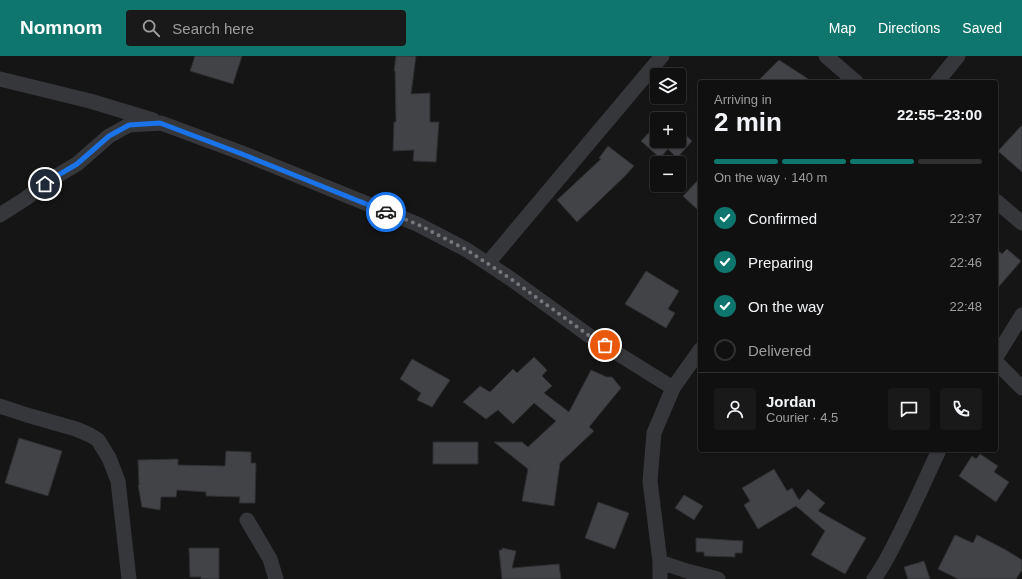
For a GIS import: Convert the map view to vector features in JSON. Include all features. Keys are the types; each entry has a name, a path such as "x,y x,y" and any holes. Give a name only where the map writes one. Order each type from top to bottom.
{"street":[{"path":"488,263 662,56"},
{"path":"826,56 854,80"},
{"path":"939,80 958,56"},
{"path":"0,79 90,100 160,123 417,224 467,250 488,263 591,337 672,388"},
{"path":"0,215 55,177 77,164 109,136 129,125 160,123"},
{"path":"998,203 1022,223"},
{"path":"998,354 1022,315"},
{"path":"660,579 660,562 650,481 654,433 672,388 698,353"},
{"path":"998,364 1022,388"},
{"path":"0,406 76,429 98,440 109,458 118,481 129,579"},
{"path":"874,579 900,535 938,452"},
{"path":"247,520 270,559 276,579"},
{"path":"660,562 718,579"}],"building":[{"path":"195,56 242,56 233,84 190,71"},
{"path":"396,56 416,56 411,94 430,93 430,122 439,122 436,162 413,161 414,150 393,151 394,122 396,122 394,71"},
{"path":"779,60 810,80 759,80"},
{"path":"1022,125 1022,172 998,151"},
{"path":"650,131 650,148 686,148 679,156 675,156 668,149 662,156 658,156 641,141"},
{"path":"686,135 692,141 686,148"},
{"path":"608,146 634,166 577,222 557,200 601,159 599,158"},
{"path":"698,180 698,210 683,196"},
{"path":"1007,249 1021,261 998,288 998,251 1002,254"},
{"path":"646,271 679,291 668,309 675,313 666,328 625,304"},
{"path":"534,357 547,370 542,376 552,386 544,393 569,412 591,370 607,377 612,377 621,388 589,427 594,431 560,463 554,506 522,501 528,469 494,442 522,442 528,447 556,421 534,403 513,424 498,410 486,419 463,402 480,386 490,392 513,369 517,373"},
{"path":"412,359 450,380 432,407 417,400 421,393 400,379"},
{"path":"19,438 62,451 48,496 5,483"},
{"path":"433,442 478,442 478,464 433,464"},
{"path":"226,451 251,452 251,463 256,463 255,503 239,503 240,497 206,496 206,492 177,490 176,497 161,497 160,510 142,507 138,485 138,460 178,459 178,465 225,466"},
{"path":"980,454 998,466 994,472 1009,482 996,502 959,476 972,456 976,459"},
{"path":"774,469 787,491 792,488 799,500 808,489 825,503 818,511 866,538 845,574 811,555 825,531 796,506 758,529 744,505 750,501 742,488"},
{"path":"684,495 703,506 694,520 675,508"},
{"path":"598,502 629,513 615,549 585,538"},
{"path":"955,535 973,543 977,535 1006,550 1022,560 1022,570 1016,579 958,579 938,569"},
{"path":"696,538 743,541 742,553 735,553 735,557 704,556 704,552 696,552"},
{"path":"189,548 219,548 219,579 201,579 201,577 190,577"},
{"path":"502,548 516,551 512,568 559,564 561,579 502,579 499,550 502,550"},
{"path":"924,561 930,579 908,579 904,567"}],"way so far":[{"path":"386,212 417,224 467,250 511,279 591,337 605,345"}],"route":[{"path":"45,184 77,164 109,136 129,125 160,123 242,154 386,212"}]}
